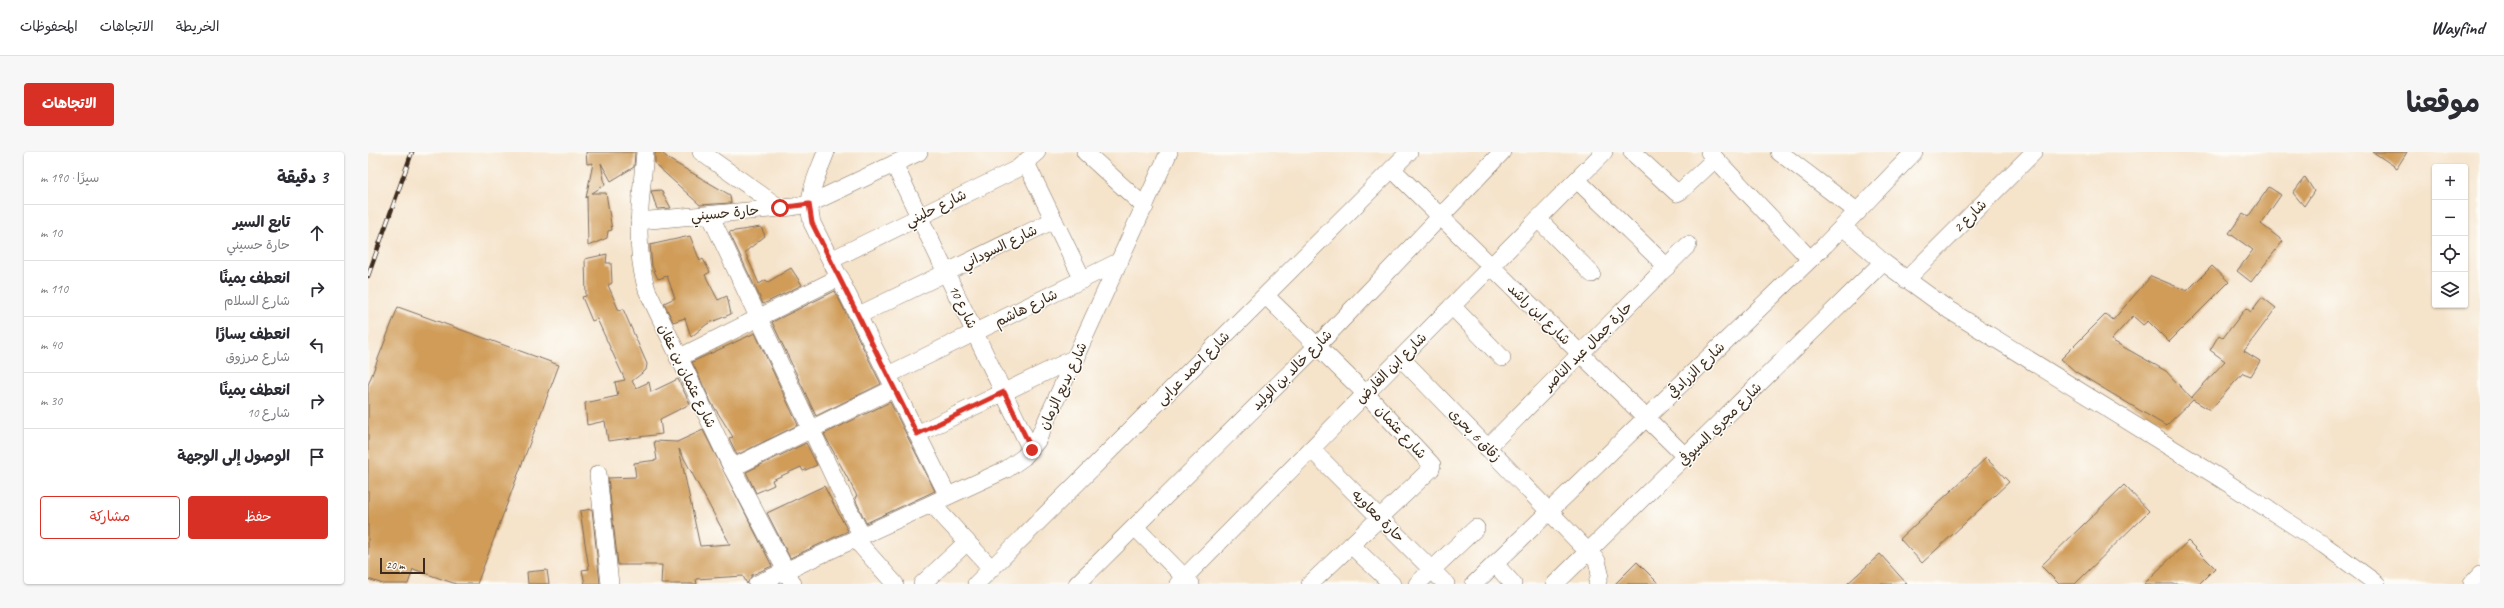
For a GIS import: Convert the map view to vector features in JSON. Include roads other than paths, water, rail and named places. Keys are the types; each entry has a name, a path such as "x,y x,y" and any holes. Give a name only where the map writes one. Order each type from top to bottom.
{"street":[{"name":"شارع عثمان بن عفان","path":"645,152 639,221 640,262 652,304 732,468 789,577"},
{"path":"701,152 780,208"},
{"path":"826,152 809,204 812,223 948,496"},
{"name":"حارة حسيني","path":"639,221 809,204 919,152"},
{"path":"1085,152 1145,207"},
{"name":"شارع احمد عرابى","path":"976,584 1409,152"},
{"name":"شارع خالد بن الوليد","path":"1078,584 1317,346 1439,216 1502,152"},
{"name":"شارع ابن الفارض","path":"1184,582 1311,449 1604,152"},
{"path":"1632,152 1676,193 1681,191 1712,155 1810,259"},
{"path":"1779,152 1858,212"},
{"name":"شارع الزرادقي","path":"1474,584 1843,227 1914,152"},
{"name":"شارع 2","path":"1906,280 2034,152"},
{"name":"شارع بديع الزمان","path":"757,584 789,577 859,538 1007,469 1032,450 1077,357 1145,207 1165,154"},
{"path":"1031,158 1054,220 1083,280"},
{"name":"شارع حليني","path":"831,260 1031,158"},
{"name":"شارع 10","path":"894,164 1032,450"},
{"name":"شارع ابن راشد","path":"1392,169 1686,457"},
{"path":"1577,180 1667,267"},
{"path":"710,215 811,429 859,538 895,584"},
{"path":"1538,219 1592,274"},
{"name":"شارع السوداني","path":"859,316 1054,220"},
{"path":"1843,227 1883,262 1949,310 2324,545 2377,584"},
{"name":"حارة جمال عبد الناصر","path":"1487,448 1688,245"},
{"name":"شارع هاشم","path":"732,468 811,429 975,332 1120,261"},
{"name":"شارع مجري السيوفي","path":"1555,584 1883,262"},
{"path":"678,358 840,277"},
{"name":"شارع عثمان","path":"1266,296 1366,394 1432,465 1431,469 1310,584"},
{"path":"1452,306 1502,358"},
{"path":"917,434 1077,357"},
{"name":"زقاق 6 بحرى","path":"1401,358 1597,561 1600,573 1597,584"},
{"name":"حارة معاويه","path":"1311,449 1446,584"},
{"path":"598,474 610,584"},
{"path":"932,504 991,568"},
{"path":"1135,527 1184,582"},
{"path":"1417,584 1476,528"},
{"path":"922,584 967,542"},
{"path":"1351,545 1388,583"},
{"path":"1494,564 1513,584"},
{"path":"2472,584 2480,575"}],"railway":[{"path":"368,276 412,152"}]}
